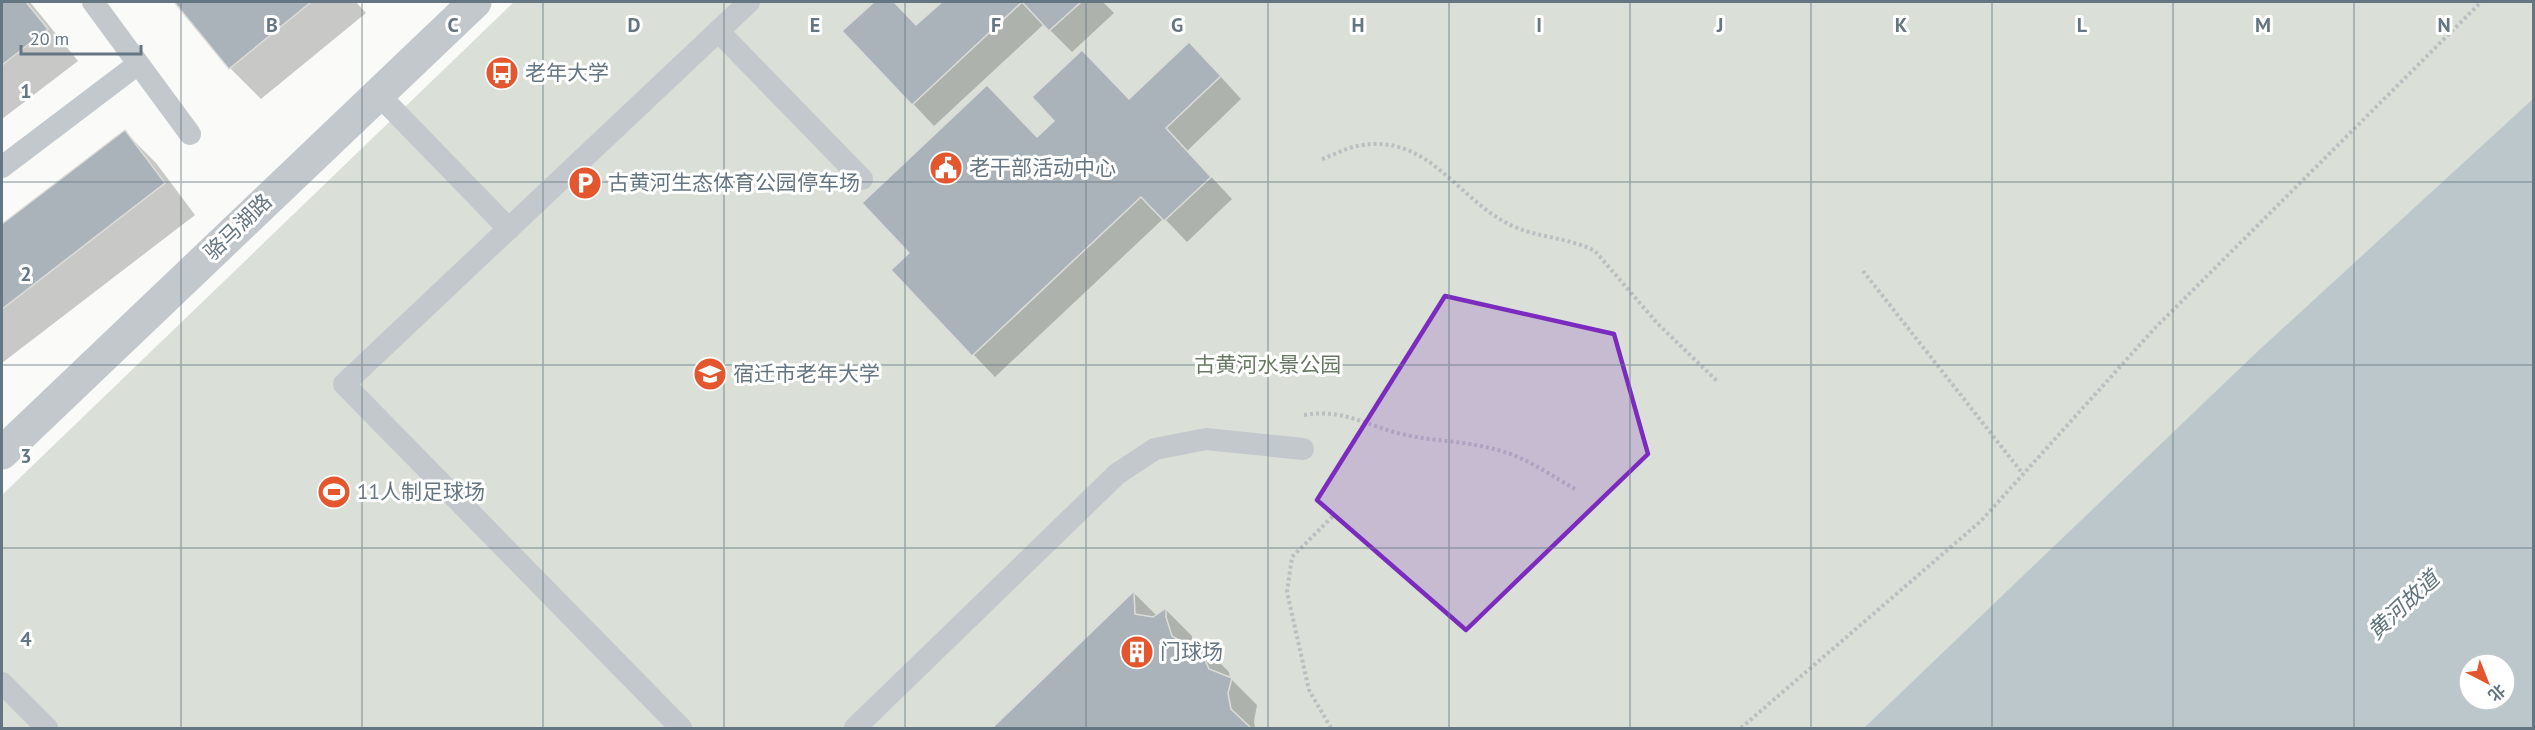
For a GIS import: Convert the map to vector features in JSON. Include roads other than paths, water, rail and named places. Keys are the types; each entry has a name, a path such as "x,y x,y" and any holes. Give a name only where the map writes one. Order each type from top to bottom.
{"street":[{"name":"骆马湖路","path":"2,453 475,2"}],"lane":[{"path":"93,2 190,134"},
{"path":"681,729 344,384 749,2"},
{"path":"718,31 862,179"},
{"path":"2,167 138,64"},
{"path":"378,94 509,228"},
{"path":"855,729 1117,474 1155,449 1206,439 1303,449"},
{"path":"2,683 47,729"}],"water":[{"name":"黄河故道","path":"2533,99 2533,728 1864,728 2257,352"}],"place":[{"name":"老年大学","path":"502,73"},
{"name":"老干部活动中心","path":"946,168"},
{"name":"古黄河生态体育公园停车场","path":"585,183"},
{"name":"宿迁市老年大学","path":"710,374"},
{"name":"11人制足球场","path":"334,492"},
{"name":"门球场","path":"1137,652"}],"park label":[{"name":"古黄河水景公园","path":"1268,365"}]}
